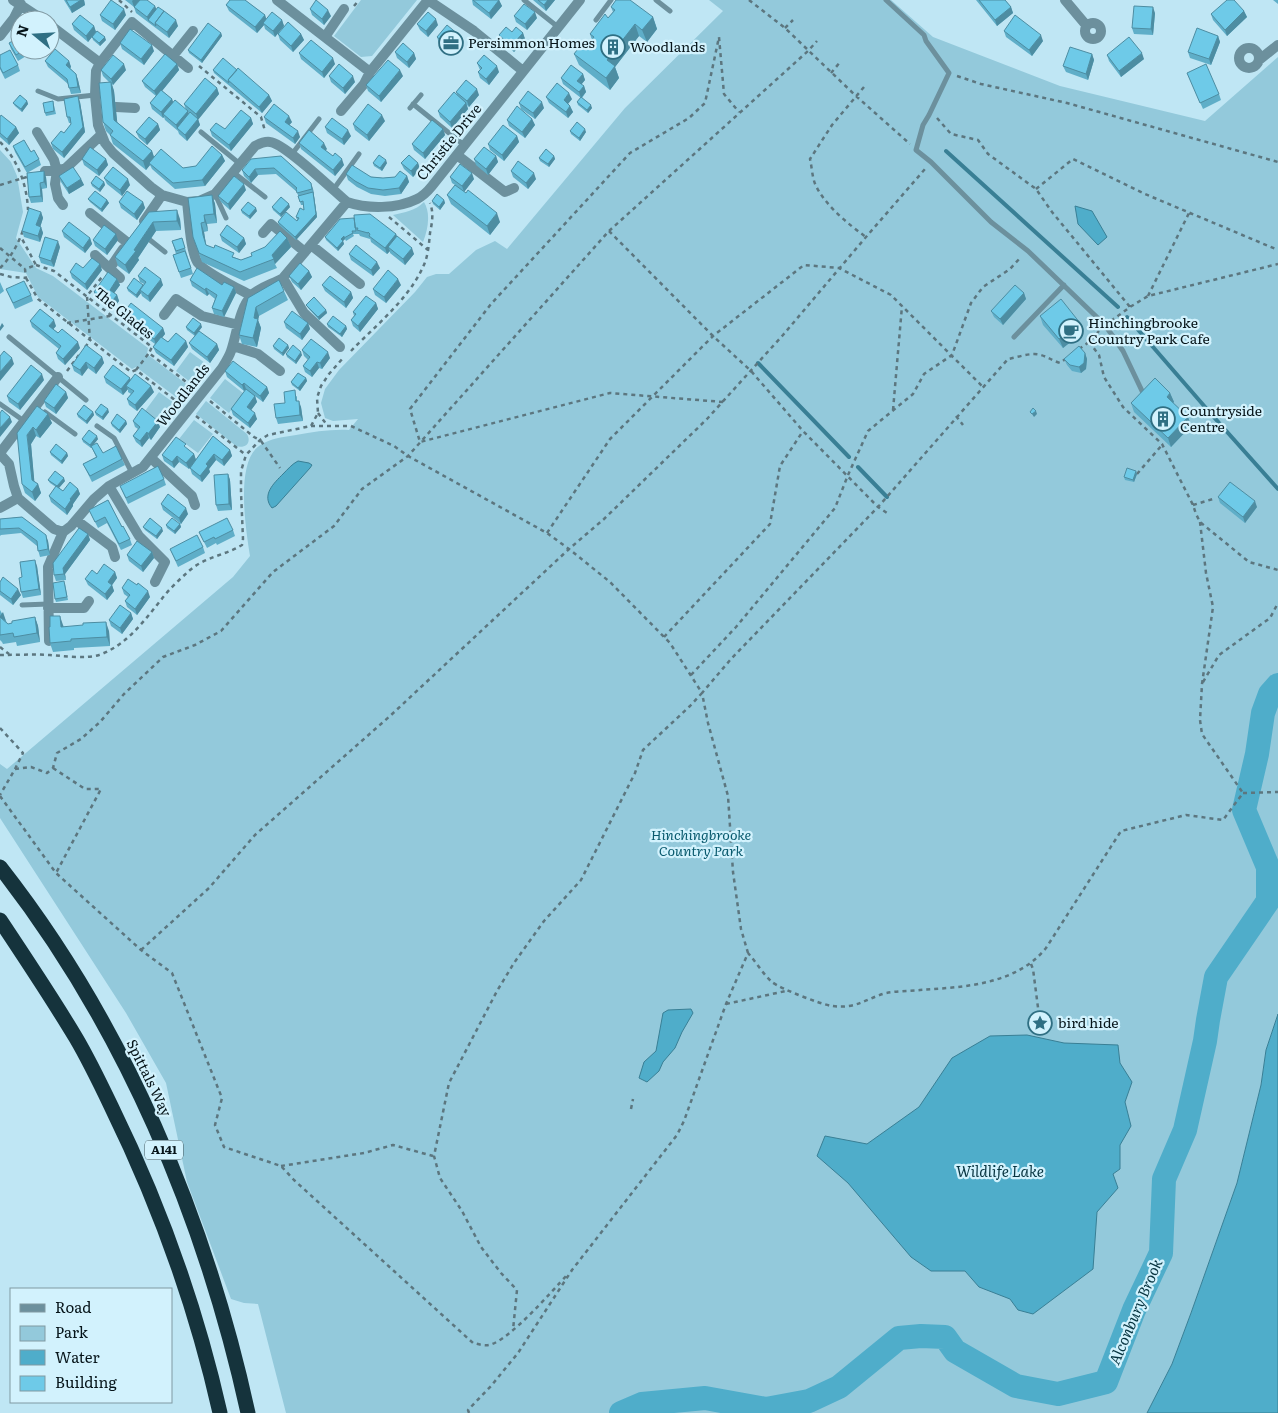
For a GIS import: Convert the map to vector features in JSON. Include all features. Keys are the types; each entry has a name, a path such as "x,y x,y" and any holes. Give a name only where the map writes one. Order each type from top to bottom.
{"highway":[{"name":"Spittals Way","path":"0,866 32,908 68,962 110,1036 156,1130 205,1256 221,1306 248,1413"},
{"name":"A141","path":"0,920 40,978 77,1040 129,1143 156,1204 177,1262 196,1320 220,1413"}],"street":[{"path":"277,0 370,72"},
{"path":"341,112 364,84 370,72 428,0 474,31 523,71"},
{"name":"Christie Drive","path":"347,202 356,205 386,207 416,199 425,193 580,0"},
{"path":"1065,0 1086,25"},
{"path":"0,36 14,18 17,2 29,10"},
{"path":"325,37 344,9"},
{"path":"187,202 193,250 198,263 208,271 252,296 259,290 283,278 347,202 292,154 277,144 269,142 255,146 215,194 199,201 187,202 162,195 151,187 113,153 101,135 100,108 95,95 96,71 100,63 132,22 188,68"},
{"path":"173,56 193,31"},
{"path":"60,33 100,63"},
{"path":"1259,60 1278,45"},
{"path":"116,107 135,108"},
{"path":"37,132 54,160 57,171 58,198 63,205"},
{"path":"45,171 57,171 66,168 101,135"},
{"path":"457,155 505,192 514,188"},
{"path":"110,268 162,195"},
{"path":"90,213 133,237"},
{"path":"263,233 271,224 360,284"},
{"path":"95,255 120,278"},
{"path":"283,278 304,313 340,347"},
{"name":"Woodlands","path":"63,532 109,486 143,467 151,458 222,368 231,353 244,307 252,296"},
{"path":"164,315 176,299 202,316 239,325"},
{"path":"233,346 258,354 280,371"},
{"path":"49,641 48,567 63,532 54,529 18,498 9,464 0,454 24,421 59,379"},
{"path":"151,458 192,496 195,505"},
{"path":"109,486 139,536 165,562 155,582"},
{"path":"0,508 18,498"},
{"path":"76,520 112,547 115,557"},
{"path":"48,606 84,608 89,602"}],"lane":[{"path":"524,0 558,27"},
{"path":"596,20 612,0"},
{"path":"656,0 670,12"},
{"path":"886,0 924,35 926,41 949,73 923,125 916,150 991,222 1028,251 1106,325 1123,351 1144,393"},
{"path":"38,91 58,99 95,95"},
{"path":"420,95 412,106 465,145"},
{"path":"292,154 319,119"},
{"path":"202,132 265,197"},
{"path":"333,190 359,154"},
{"path":"215,194 226,218"},
{"path":"150,240 165,252"},
{"path":"1014,338 1064,286"},
{"path":"9,337 86,400"},
{"path":"0,404 24,421"},
{"path":"36,406 75,434"},
{"path":"97,426 114,438 132,474"},
{"path":"22,604 48,606"}],"path":[{"path":"749,0 785,28 831,73 916,150"},
{"path":"785,28 793,20"},
{"path":"420,442 410,409 491,304 630,153 689,118 705,103 719,37 724,94 740,112"},
{"path":"16,769 31,767 47,773 53,768 57,752 81,739 100,722 124,694 163,657 195,645 221,631 273,572 334,526 362,489 408,456 608,231 808,51 816,41"},
{"path":"831,73 841,61"},
{"path":"188,68 198,66 261,117 269,142"},
{"path":"949,73 981,84 1067,103 1278,162"},
{"path":"864,87 832,125 810,159 816,185 830,206 852,227 866,236"},
{"path":"929,115 936,118 952,134 978,140 988,154 1036,189 1052,212 1130,307"},
{"path":"0,142 8,150 23,178 28,209 26,218"},
{"path":"1036,189 1074,159 1145,194 1278,250"},
{"path":"141,950 209,888 255,835 390,716 569,548 604,519 707,419 783,335 930,162"},
{"path":"0,185 45,171"},
{"path":"311,426 318,413 317,398 325,380 348,353 382,321 407,293 424,267 433,209 425,193"},
{"path":"376,206 428,250"},
{"path":"1148,296 1189,213"},
{"path":"0,268 11,256 21,237 23,228"},
{"path":"608,231 712,336 751,371 803,431 887,513"},
{"path":"21,237 36,265 25,269"},
{"path":"0,248 25,269 26,278 38,299 132,372 136,370 149,353"},
{"path":"691,675 736,627 835,508 868,431 913,394 924,374 952,355 971,303 983,287 1010,269 1028,251"},
{"path":"1075,352 1089,342 1106,325 1148,296 1278,264"},
{"name":"The Glades","path":"36,265 54,272 152,347 149,353 254,437 261,440 280,468"},
{"path":"547,533 610,439 712,336 804,265 840,268 891,294 983,387"},
{"path":"59,379 90,341 87,296 110,268"},
{"path":"0,274 26,278"},
{"path":"893,410 902,306"},
{"path":"67,323 111,316"},
{"path":"1089,342 1099,355 1104,377 1123,408 1162,444 1200,522 1206,573 1213,607 1202,684 1200,720 1202,734 1242,793"},
{"path":"513,1330 517,1290 480,1247 462,1211 440,1178 434,1156 449,1084 497,991 544,921 581,880 644,750 690,706 731,659 878,506 1008,359 1032,354 1041,355 1060,363 1068,358"},
{"path":"136,370 246,455"},
{"path":"420,442 610,393 723,402"},
{"path":"318,413 327,425"},
{"path":"956,416 963,424"},
{"path":"0,655 97,655 117,646 137,629 162,598 192,568 220,554 242,546 241,471 246,455 261,440 268,435 311,426 351,426 394,446 408,456 547,533 569,548 610,582 670,642 702,693 708,723 728,796 733,872 741,930 748,953 772,982 787,990 830,1006 849,1007 887,993 974,986 1016,972 1031,964 1046,948 1121,831 1186,815 1223,820 1242,793"},
{"path":"664,637 770,524 780,466 803,431"},
{"path":"1137,474 1162,444"},
{"path":"1193,505 1214,499"},
{"path":"1200,522 1249,562 1278,570"},
{"path":"1202,684 1219,656 1270,618 1278,603"},
{"path":"0,647 9,655"},
{"path":"0,728 23,753 16,769 0,795 56,873 141,950 172,973 222,1098 215,1124 224,1147 281,1166 364,1153 393,1145 434,1156"},
{"path":"53,768 85,789 102,789 56,873"},
{"path":"1242,793 1278,792"},
{"path":"468,1412 518,1353 572,1270 677,1135 684,1121 726,1004 748,953"},
{"path":"1031,964 1040,1023"},
{"path":"726,1004 787,990"},
{"path":"631,1109 633,1099"},
{"path":"281,1166 294,1180 474,1343 487,1346 513,1330 572,1270"}],"green space":[{"path":"361,0 417,0 372,56 361,57 334,36"},
{"name":"Hinchingbrooke Country Park","path":"709,0 891,0 933,37 1060,86 1205,121 1278,57 1278,1014 1266,1050 1261,1085 1237,1183 1172,1364 1147,1413 286,1413 258,1304 244,1303 231,1299 187,1182 166,1083 126,1013 0,818 0,764 7,769 233,577 250,556 246,530 245,481 247,467 252,455 259,446 277,438 322,431 349,430 358,419 333,421 325,418 321,403 325,389 339,370 415,292 427,277 436,274 449,274 476,250 495,241 507,249 625,108 723,11"},
{"path":"0,150 11,162 17,176 23,212 16,238 36,268 53,276 148,348 147,354 194,390 184,403 136,367 132,369 38,297 26,273 0,269"},
{"path":"424,202 428,211 428,222 423,242 393,215 406,212"},
{"path":"190,352 209,366 194,385 176,371"},
{"path":"225,379 243,393 229,413 210,398"},
{"path":"159,392 178,406 163,425 145,411"},
{"path":"206,401 247,434 249,440 245,446 236,446 196,414"},
{"path":"194,420 213,434 198,453 179,439"}],"water":[{"path":"1075,206 1092,211 1107,237 1098,245 1078,224"},
{"path":"298,461 312,465 276,506 272,508 268,498 270,489 288,468"},
{"path":"691,1009 693,1013 675,1048 663,1062 659,1071 647,1082 639,1078 644,1062 656,1051 663,1013 668,1010"},
{"path":"1278,1014 1278,1413 1147,1413 1172,1364 1237,1183 1261,1085 1266,1050"},
{"name":"Wildlife Lake","path":"1027,1035 1064,1043 1118,1045 1120,1063 1132,1082 1125,1102 1131,1126 1120,1145 1120,1169 1113,1174 1118,1188 1097,1212 1093,1269 1033,1314 1018,1310 1010,1299 979,1287 965,1271 931,1271 911,1257 848,1183 817,1156 825,1136 867,1144 919,1107 952,1058 990,1036"}],"building":[{"path":"66,0 81,0 70,7"},
{"path":"111,0 124,9 113,24 100,15"},
{"path":"140,0 147,0 155,6 147,17 134,7"},
{"path":"230,0 245,0 265,15 255,27 226,5"},
{"path":"316,0 328,10 322,19 310,9"},
{"path":"473,0 499,0 489,13"},
{"path":"538,0 548,0 544,5"},
{"path":"616,0 630,0 653,17 642,30 635,24 607,60 615,66 606,78 574,54 584,41 588,45 594,37 590,34 605,14 608,18 615,10 611,7"},
{"path":"979,0 1005,0 1011,7 995,20"},
{"path":"1227,0 1234,0 1244,11 1225,30 1211,14"},
{"path":"524,4 535,12 525,24 514,16"},
{"path":"1134,6 1153,7 1151,29 1132,28"},
{"path":"158,7 164,11 155,23 156,26 148,20"},
{"path":"164,11 176,20 167,32 155,23"},
{"path":"272,12 282,20 273,31 263,23"},
{"path":"428,12 436,19 426,31 417,24"},
{"path":"80,15 94,26 86,36 72,24"},
{"path":"1015,15 1041,35 1029,50 1004,31"},
{"path":"288,22 301,34 291,46 278,34"},
{"path":"208,23 221,33 201,60 188,50"},
{"path":"447,25 459,35 449,47 437,37"},
{"path":"506,27 512,32 516,27 523,33 511,46 499,35"},
{"path":"1197,28 1218,36 1209,59 1188,52"},
{"path":"130,29 152,45 141,59 120,43"},
{"path":"97,31 105,37 99,43 92,37"},
{"path":"1129,37 1142,53 1119,71 1107,55"},
{"path":"311,40 333,58 322,72 299,53"},
{"path":"403,43 414,53 407,62 395,52"},
{"path":"1070,47 1092,54 1086,74 1063,66"},
{"path":"10,50 10,60 15,60 18,65 3,73 0,67 0,55"},
{"path":"60,53 69,61 66,65 76,74 78,87 69,88 67,79 45,61 60,60"},
{"path":"165,54 177,64 154,91 142,81"},
{"path":"113,55 124,64 111,79 101,70"},
{"path":"484,55 497,66 486,79 478,72 482,68 477,63"},
{"path":"223,58 237,70 228,80 229,83 213,70"},
{"path":"388,60 400,70 379,96 366,85"},
{"path":"339,64 353,76 343,88 329,76"},
{"path":"1206,64 1219,94 1200,103 1187,73"},
{"path":"571,65 583,74 577,81 584,86 579,92 561,78"},
{"path":"238,68 269,95 259,107 228,80"},
{"path":"205,78 217,88 196,114 184,104"},
{"path":"466,80 477,89 467,101 456,92"},
{"path":"111,82 114,120 152,151 143,161 110,135 113,131 103,122 99,83"},
{"path":"557,83 569,93 564,100 570,106 566,112 546,97"},
{"path":"161,90 172,99 161,112 150,103"},
{"path":"528,91 542,102 533,113 519,103"},
{"path":"454,92 466,103 450,122 438,111"},
{"path":"20,95 27,101 21,109 13,103"},
{"path":"78,96 83,127 62,152 51,143 61,131 64,133 71,124 70,117 67,117 64,99"},
{"path":"581,97 591,105 587,110 577,102"},
{"path":"175,100 188,111 176,125 163,114"},
{"path":"53,101 54,111 45,113 43,103"},
{"path":"274,104 289,116 285,122 298,131 293,138 264,117"},
{"path":"368,104 382,115 367,135 353,124"},
{"path":"517,106 532,119 522,132 507,120"},
{"path":"241,110 251,118 229,145 210,130 216,123 225,129"},
{"path":"190,112 198,119 185,135 177,128"},
{"path":"1,115 16,127 7,139 0,133"},
{"path":"149,117 158,124 145,139 136,132"},
{"path":"332,118 348,130 342,139 325,127"},
{"path":"432,120 443,129 423,153 412,144"},
{"path":"577,122 585,129 579,138 570,131"},
{"path":"503,125 517,136 502,155 488,144"},
{"path":"309,130 324,143 321,147 333,156 335,153 342,159 333,170 299,143"},
{"path":"24,140 31,152 34,150 39,159 25,167 13,146"},
{"path":"212,146 222,155 202,180 173,183 149,163 161,149 183,168 196,166"},
{"path":"90,147 106,159 97,170 82,159"},
{"path":"484,147 496,156 486,169 474,159"},
{"path":"546,149 554,156 548,164 539,158"},
{"path":"379,155 386,160 380,168 373,163"},
{"path":"409,155 418,163 411,171 401,163"},
{"path":"281,156 311,183 312,189 297,193 297,188 274,168 255,169 249,177 242,170 251,159"},
{"path":"518,161 534,173 526,183 511,171"},
{"path":"460,164 472,173 462,186 450,177"},
{"path":"352,165 371,177 395,177 400,171 407,176 399,188 383,190 368,188 346,174"},
{"path":"73,167 81,179 67,188 59,176"},
{"path":"113,167 128,179 120,190 104,178"},
{"path":"44,171 44,182 40,183 41,196 29,197 27,173"},
{"path":"96,176 104,182 99,189 91,183"},
{"path":"234,176 244,184 228,204 218,196"},
{"path":"455,185 466,193 468,190 497,213 487,226 447,195"},
{"path":"95,191 107,200 101,209 88,199"},
{"path":"127,191 143,202 134,214 119,202"},
{"path":"313,192 316,214 295,237 278,222 286,212 297,221 299,218 296,217 300,208 304,210 303,201 300,202 298,196"},
{"path":"437,194 444,200 439,207 432,201"},
{"path":"212,195 214,214 204,215 205,222 201,223 206,245 214,248 215,245 234,253 232,257 241,260 252,256 251,253 265,247 280,231 287,238 272,255 274,259 240,272 199,253 193,237 188,198"},
{"path":"281,197 289,204 280,214 272,207"},
{"path":"248,202 256,208 249,216 241,210"},
{"path":"29,208 41,212 36,225 41,227 38,236 22,231"},
{"path":"177,210 177,221 153,222 134,250 136,251 125,265 115,257 149,212"},
{"path":"370,214 396,234 385,248 369,236 368,232 355,228 354,215"},
{"path":"354,218 356,231 352,231 353,233 344,238 344,236 341,239 343,241 337,248 325,237 340,219"},
{"path":"69,222 90,238 83,248 62,231"},
{"path":"104,225 116,234 105,249 93,240"},
{"path":"227,225 244,238 237,247 220,235"},
{"path":"397,236 412,248 403,259 388,247"},
{"path":"45,237 58,241 51,261 39,257"},
{"path":"182,238 185,248 176,251 172,241"},
{"path":"356,245 377,262 371,270 349,254"},
{"path":"185,251 191,268 179,272 173,255"},
{"path":"92,258 100,264 85,284 70,272 76,263 83,268"},
{"path":"300,263 309,271 298,284 289,276"},
{"path":"145,267 161,279 148,296 140,290 146,282 138,276"},
{"path":"197,268 222,285 224,282 234,287 222,311 212,308 217,295 190,280"},
{"path":"388,270 398,279 384,297 373,289"},
{"path":"108,272 117,279 110,290 117,295 110,304 94,292"},
{"path":"330,276 351,292 344,302 322,285"},
{"path":"134,278 143,285 136,295 127,288"},
{"path":"279,280 284,291 256,307 254,318 258,319 253,338 239,335 248,298"},
{"path":"24,281 31,295 13,303 6,289"},
{"path":"1015,285 1024,293 1000,319 991,311"},
{"path":"366,296 376,303 358,326 351,320 356,314 353,312"},
{"path":"314,297 326,310 318,317 306,305"},
{"path":"1061,299 1080,323 1059,339 1040,316"},
{"path":"131,303 163,328 154,339 122,315"},
{"path":"40,309 54,320 49,326 58,333 62,329 78,342 63,359 56,353 61,346 30,321"},
{"path":"292,311 308,323 300,334 284,322"},
{"path":"333,316 346,326 340,334 327,324"},
{"path":"193,318 201,324 194,333 186,327"},
{"path":"199,331 217,344 207,357 189,343"},
{"path":"176,333 186,341 171,360 153,347 161,337 168,342"},
{"path":"279,338 288,345 282,353 273,346"},
{"path":"311,339 328,352 320,363 317,362 310,371 303,366 310,357 302,350"},
{"path":"86,345 102,357 94,368 86,362 80,370 72,365"},
{"path":"293,345 301,352 295,361 286,354"},
{"path":"1079,346 1085,353 1084,363 1079,367 1070,365 1064,359"},
{"path":"4,351 12,358 0,372 0,356"},
{"path":"233,361 267,387 260,396 244,383 242,385 225,371"},
{"path":"31,365 42,374 18,404 7,396"},
{"path":"113,365 130,378 121,389 104,377"},
{"path":"298,373 306,378 298,388 291,382"},
{"path":"135,374 151,386 135,405 127,399 134,391 126,386"},
{"name":"Countryside Centre","path":"1155,378 1170,393 1167,397 1188,417 1168,438 1131,403"},
{"path":"56,384 66,392 54,408 44,401"},
{"path":"246,389 255,396 247,407 255,413 248,423 231,409"},
{"path":"295,390 296,401 299,401 300,415 276,418 274,404 285,403 284,392"},
{"path":"101,404 108,409 102,417 95,412"},
{"path":"84,405 93,412 86,421 77,414"},
{"path":"37,406 48,414 36,430 33,427 27,435 32,480 38,484 32,492 22,484 17,433"},
{"path":"142,408 158,421 140,441 133,436 140,427 133,421"},
{"path":"1033,408 1036,411 1032,414 1030,412"},
{"path":"2,410 10,417 0,428 0,413"},
{"path":"117,414 126,421 119,430 111,423"},
{"path":"89,430 97,436 90,445 82,439"},
{"path":"213,436 230,450 222,460 214,454 200,476 190,468"},
{"path":"176,437 186,444 184,446 194,454 186,463 177,456 172,462 162,455"},
{"path":"97,443 103,453 116,446 122,459 90,476 83,464 97,457 91,446"},
{"path":"56,444 67,453 61,461 50,452"},
{"path":"158,466 164,479 126,498 120,486"},
{"path":"1127,468 1136,471 1133,480 1124,477"},
{"path":"55,471 64,478 57,486 48,480"},
{"path":"228,474 229,504 216,505 214,475"},
{"path":"70,482 78,489 65,509 49,496 56,486 63,491"},
{"path":"1230,482 1255,501 1243,517 1218,497"},
{"path":"168,494 186,508 179,518 161,504"},
{"path":"108,500 130,539 119,544 105,517 95,522 89,510"},
{"path":"22,517 46,535 48,549 38,551 37,541 19,528 0,529 0,519"},
{"path":"150,518 162,528 156,536 143,527"},
{"path":"172,518 180,524 174,531 166,525"},
{"path":"227,518 233,530 204,542 199,532"},
{"path":"79,528 88,534 63,568 64,574 54,575 53,563"},
{"path":"197,535 203,547 176,561 170,549"},
{"path":"137,541 152,552 141,566 127,555"},
{"path":"35,560 39,589 21,592 19,578 22,577 20,562"},
{"path":"104,564 115,572 108,582 112,585 105,594 85,579 92,570 97,574"},
{"path":"3,577 18,589 11,599 0,591 0,582"},
{"path":"128,579 137,585 138,583 148,591 135,609 125,601 130,595 122,588"},
{"path":"64,581 67,597 55,599 53,583"},
{"path":"120,605 131,613 120,628 109,620"},
{"path":"50,616 60,616 61,627 83,625 83,623 106,622 107,637 71,639 71,641 50,643"},
{"path":"0,617 8,624 12,623 12,621 35,617 37,633 14,637 13,633 0,635"}],"waterway":[{"path":"946,151 1118,307"},
{"path":"1127,317 1278,489"},
{"path":"758,363 849,457"},
{"path":"858,467 887,497"},
{"name":"Alconbury Brook","path":"621,1413 642,1404 705,1398 766,1409 809,1401 839,1387 899,1338 921,1336 945,1337 955,1351 1016,1386 1058,1394 1106,1382 1134,1310 1161,1253 1164,1179 1185,1130 1205,1041 1216,977 1268,901 1268,867 1244,810 1257,754 1263,713 1270,694 1278,685"}],"place":[{"name":"Persimmon Homes","path":"451,43"},
{"name":"Woodlands","path":"613,47"},
{"name":"Hinchingbrooke Country Park Cafe","path":"1071,331"},
{"name":"Countryside Centre","path":"1163,419"},
{"name":"bird hide","path":"1040,1023"}]}
